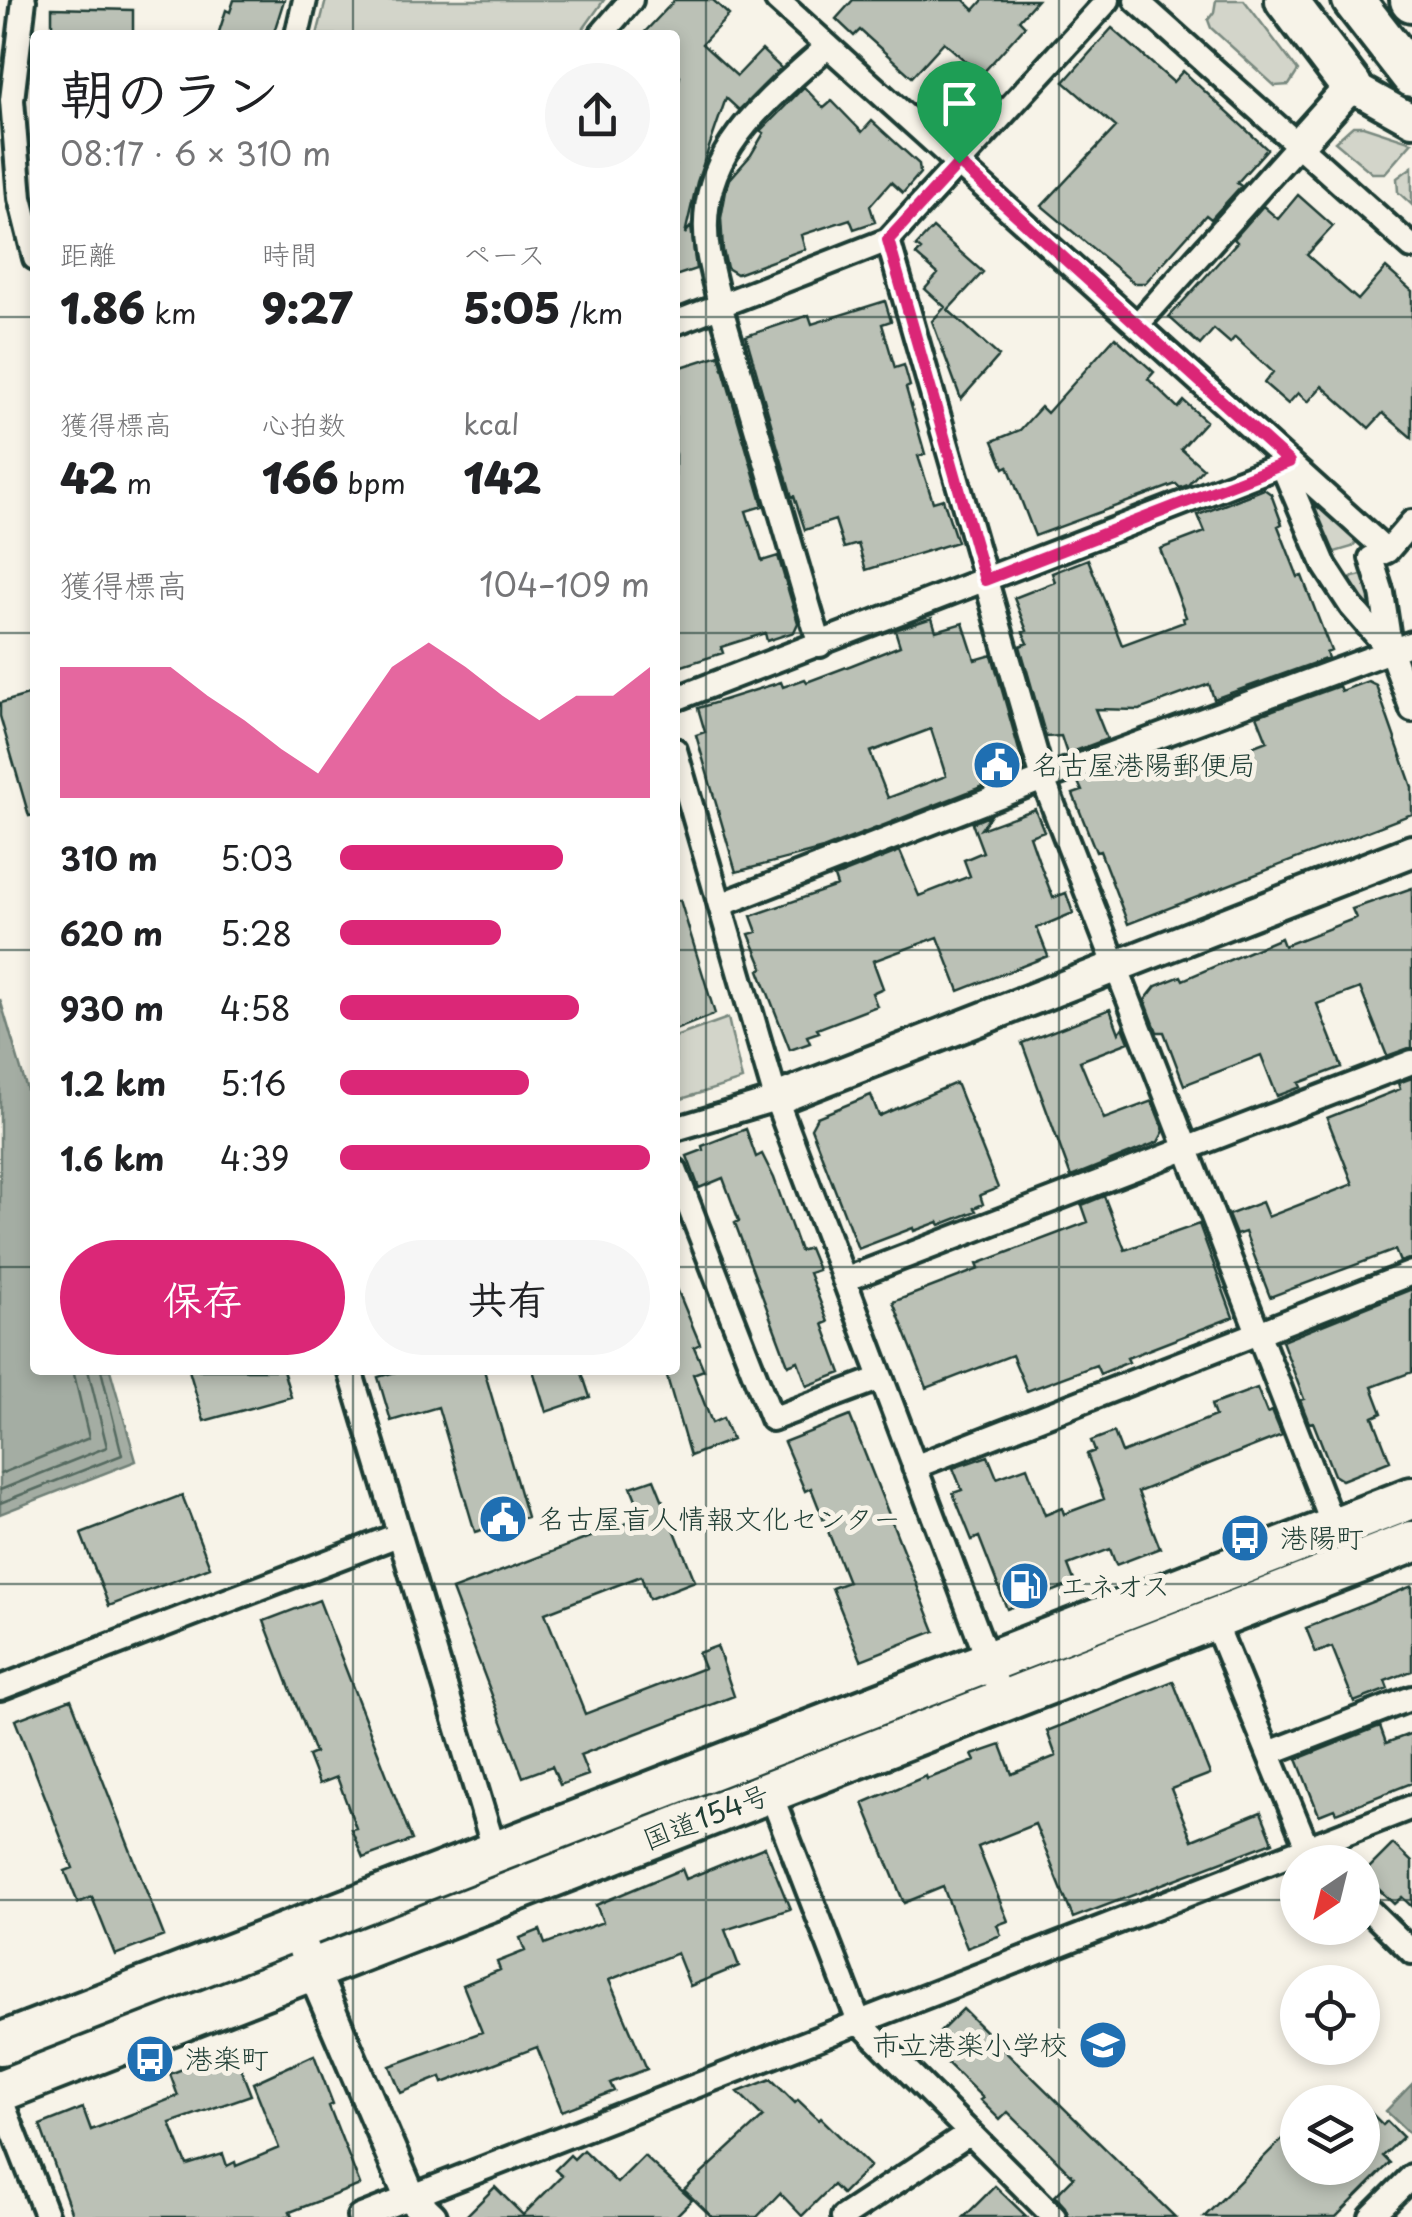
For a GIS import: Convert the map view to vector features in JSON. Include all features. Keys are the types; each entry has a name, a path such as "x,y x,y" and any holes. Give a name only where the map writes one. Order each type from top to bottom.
{"highway":[{"path":"1286,0 1351,86"},
{"path":"1353,0 1412,76"},
{"name":"国道154号","path":"0,2044 1412,1498"},
{"name":"国道154号","path":"0,2094 311,1968 1412,1542"}],"street":[{"path":"24,0 12,100 20,198 30,238"},
{"path":"298,30 305,0"},
{"path":"605,30 631,0"},
{"path":"777,0 1137,324 1379,554 1382,593 1401,648 1412,710"},
{"path":"680,321 888,240 1108,0"},
{"path":"1136,0 1412,247"},
{"path":"820,644 720,305 707,249 706,220 712,182 728,144 750,116 828,46"},
{"path":"1137,324 1351,86 1412,120"},
{"path":"888,240 1043,780 1334,1528"},
{"path":"680,697 1286,463"},
{"path":"1286,463 1329,572 1351,606 1401,648"},
{"path":"1329,572 1379,554 1412,522"},
{"path":"720,905 1401,648"},
{"path":"680,767 776,1099 1004,1700"},
{"path":"680,1128 776,1099 1412,851"},
{"path":"844,1280 1412,1062"},
{"path":"680,1183 772,1419 881,1378"},
{"path":"914,1467 1412,1273"},
{"path":"351,1375 495,1852"},
{"path":"0,1688 398,1535"},
{"path":"1214,1620 1310,1845"},
{"path":"1269,1754 1412,1698"},
{"path":"770,1792 860,2022 1054,2217"},
{"path":"1334,1845 1412,1807"},
{"path":"359,2217 420,2207 860,2022 1280,1868"},
{"path":"1380,1921 1412,1952"},
{"path":"295,1929 420,2207"},
{"path":"0,2094 47,2217"},
{"path":"843,2217 970,2133"},
{"path":"1371,2217 1412,2176"}],"shaded area":[{"path":"326,0 604,0 583,30 318,30"},
{"path":"1216,0 1244,0 1298,71 1289,85 1275,86 1211,28 1208,20"},
{"path":"1353,126 1412,142 1385,173 1372,173 1335,142"},
{"path":"1412,167 1412,205 1398,192 1397,178"},
{"path":"1305,485 1357,534 1352,547 1335,552 1328,548"},
{"path":"1353,577 1370,578 1380,634 1346,585"},
{"path":"728,1018 742,1080 680,1099 680,1035"}],"water":[{"path":"0,999 30,1100 30,1375 111,1375 136,1461 0,1514"},
{"path":"1412,2084 1412,2136 1386,2111"}],"building":[{"path":"234,0 284,0 275,30 220,30 226,10 230,12"},
{"path":"675,0 713,0 729,15 702,44 737,76 762,50 781,68 739,110 726,98 697,182 685,234 691,226 696,269 680,274 680,30 647,30"},
{"path":"853,0 964,0 974,10 983,0 1037,0 1019,20 1025,26 981,75 944,42 912,77 860,30 854,36 836,19"},
{"path":"52,8 133,10 133,30 52,30"},
{"path":"1112,28 1173,82 1183,71 1267,149 1211,219 1206,215 1145,283 1134,283 1042,206 1116,127 1064,82"},
{"path":"804,87 824,108 832,101 862,132 872,121 919,164 920,173 903,193 891,182 870,206 875,222 854,229 850,219 801,235 805,249 737,274 727,268 723,250 721,218 730,179 751,155 764,133 761,131"},
{"path":"1298,195 1333,226 1307,255 1358,300 1386,268 1412,291 1412,438 1383,413 1369,428 1322,386 1308,402 1298,393 1288,404 1264,383 1273,372 1235,337 1230,343 1214,329 1200,345 1169,317 1237,242 1234,239 1263,206 1278,219"},
{"path":"933,228 983,272 948,310 999,356 961,399 932,321 945,307 925,289 938,274 916,255 921,250 916,246"},
{"path":"885,301 891,321 882,324 895,368 904,365 910,386 906,388 925,454 918,456 933,502 943,499 957,542 866,570 858,544 844,548 835,520 805,530 746,336 809,315 812,324"},
{"path":"1115,337 1154,372 1148,379 1178,408 1184,401 1206,421 1181,449 1203,468 1188,485 1180,488 1176,484 1035,536 1008,466 1004,468 993,441 1020,430 1041,407 1047,413"},
{"path":"719,355 763,506 746,511 762,561 778,556 798,623 794,632 767,641 765,633 721,647 723,653 680,667 680,367"},
{"path":"1264,489 1271,494 1282,524 1278,526 1331,651 1326,653 1328,658 1214,699 1209,684 1139,710 1095,709 1107,739 1067,754 1061,736 1046,737 1020,646 1028,643 1023,632 1027,631 1014,598 1055,582 1052,573 1088,559 1122,645 1184,622 1186,617 1160,549 1205,532 1198,515"},
{"path":"932,618 936,631 963,623 975,660 992,655 1024,768 823,849 736,872 696,735 705,732 698,708 781,682 783,687 805,679 807,682 900,646 895,630","holes":["931,729 946,776 888,798 870,752"]},
{"path":"1368,681 1376,685 1412,787 1412,814 1128,924 1073,794 1082,791 1078,782 1118,767 1122,776 1185,753 1192,770 1267,741 1257,716 1339,686 1341,691"},
{"path":"30,694 30,816 0,716 0,703"},
{"path":"1035,809 1044,831 1030,836 1038,859 1053,898 1066,893 1073,913 1037,928 1048,956 959,991 938,937 873,961 883,988 872,993 877,1006 817,1029 819,1032 807,1036 810,1043 790,1050 759,970 763,968 749,934 757,932 751,916 837,886 834,877 900,851 919,896 970,876 964,860 983,852 972,823 991,815 981,829"},
{"path":"1412,888 1412,1047 1387,1056 1360,988 1317,1004 1342,1067 1277,1096 1261,1055 1184,1085 1164,1032 1157,1032 1145,1000 1156,986 1181,976 1183,980 1281,938 1284,946 1356,918 1352,909"},
{"path":"680,900 715,1014 680,1028"},
{"path":"1110,1009 1119,1033 1123,1027 1129,1042 1080,1061 1104,1119 1152,1101 1164,1131 1158,1142 1071,1177 1022,1043"},
{"path":"1412,1078 1412,1258 1400,1262 1395,1250 1270,1297 1245,1232 1236,1235 1228,1215 1262,1202 1268,1217 1353,1184 1327,1118 1400,1089 1398,1083"},
{"path":"956,1083 998,1188 980,1195 983,1204 974,1208 976,1211 940,1225 938,1222 914,1231 913,1228 858,1249 811,1128 817,1117 871,1095 879,1116"},
{"path":"746,1129 756,1157 762,1154 774,1178 800,1251 809,1248 818,1270 809,1273 828,1322 823,1324 841,1373 807,1386 798,1361 788,1365 735,1223 739,1221 723,1178 699,1188 687,1156"},
{"path":"1104,1196 1125,1250 1199,1224 1233,1317 1127,1358 1129,1362 1100,1374 1096,1365 1027,1391 1012,1355 927,1388 893,1302 979,1269 977,1264 1088,1222 1082,1205"},
{"path":"1412,1289 1412,1372 1372,1387 1382,1413 1373,1417 1390,1461 1342,1480 1334,1475 1313,1422 1309,1423 1282,1341"},
{"path":"680,1296 700,1344 694,1347 704,1370 693,1374 712,1423 723,1418 732,1440 690,1456 666,1375 680,1375"},
{"path":"190,1375 284,1375 291,1397 204,1421"},
{"path":"485,1375 527,1517 475,1532 438,1407 391,1421 378,1377"},
{"path":"535,1375 583,1375 590,1397 546,1412"},
{"path":"1257,1388 1282,1435 1138,1492 1160,1548 1116,1565 1110,1549 1068,1565 1075,1583 1007,1609 979,1537 972,1540 953,1493 962,1490 953,1468 988,1456 997,1478 1027,1467 1045,1515 1062,1508 1064,1514 1104,1499 1087,1454 1095,1451 1091,1441 1114,1432 1122,1453 1215,1416 1211,1405"},
{"path":"850,1416 935,1631 861,1660 832,1588 848,1582 811,1488 805,1491 784,1442"},
{"path":"654,1479 695,1581 649,1599 641,1576 545,1613 585,1714 704,1668 698,1653 717,1646 734,1696 580,1755 588,1775 560,1785 552,1766 523,1777 452,1590 643,1517 631,1487"},
{"path":"182,1495 210,1567 109,1606 81,1534"},
{"path":"1412,1586 1412,1671 1385,1681 1388,1689 1354,1702 1332,1647 1316,1653 1306,1628"},
{"path":"319,1600 412,1840 363,1858 337,1777 319,1784 308,1756 315,1753 264,1621"},
{"path":"1173,1681 1210,1774 1171,1789 1192,1840 1261,1812 1273,1842 1073,1918 1035,1824 978,1847 1008,1921 997,1925 1001,1935 967,1948 943,1887 904,1903 863,1803 926,1776 927,1779 975,1761 972,1755 1001,1745 1012,1774 1056,1756 1047,1731"},
{"path":"71,1699 164,1936 115,1955 92,1897 78,1903 65,1871 73,1868 15,1720"},
{"path":"1380,1726 1386,1743 1412,1733 1412,1783 1336,1813 1334,1809 1319,1815 1297,1759"},
{"path":"1393,1844 1412,1862 1412,1907 1402,1897 1394,1904 1380,1890 1380,1857"},
{"path":"765,1847 790,1909 725,1930 739,1966 690,1986 677,1953 609,1980 647,2069 610,2083 614,2091 562,2111 537,2047 443,2083 441,2077 401,2093 390,2066 482,2032 463,1985 500,1970 497,1962 525,1951 520,1938 540,1930 545,1944 603,1922 596,1905 682,1869 686,1879"},
{"path":"963,2009 1175,2217 1069,2217 1055,2196 1074,2177 1008,2112 1000,2120 928,2044"},
{"path":"233,2049 251,2095 170,2123 187,2165 223,2154 227,2166 235,2162 236,2166 279,2148 253,2083 314,2055 360,2185 290,2212 292,2217 73,2217 40,2125 83,2108 91,2130 178,2096 170,2074"},
{"path":"771,2079 795,2103 798,2100 821,2118 870,2166 842,2194 833,2185 802,2216 780,2193 757,2217 712,2217 684,2190 763,2117 738,2092"},
{"path":"1387,2121 1403,2137 1383,2156 1390,2163 1380,2173 1380,2122 1383,2125"},
{"path":"1280,2141 1280,2185 1368,2185 1336,2217 1204,2217"},
{"path":"583,2150 617,2183 644,2156 692,2200 675,2217 465,2217 495,2187 523,2215 562,2176 555,2170 570,2155 574,2159"},
{"path":"995,2186 1027,2217 964,2217"}],"place":[{"name":"名古屋港陽郵便局","path":"997,765"},
{"name":"名古屋盲人情報文化センター","path":"503,1519"},
{"name":"港陽町","path":"1245,1538"},
{"name":"エネオス","path":"1025,1586"},
{"name":"市立港楽小学校","path":"1103,2045"},
{"name":"港楽町","path":"150,2059"}],"route":[{"path":"959,163 1289,462 985,580 888,240 959,163"}]}
